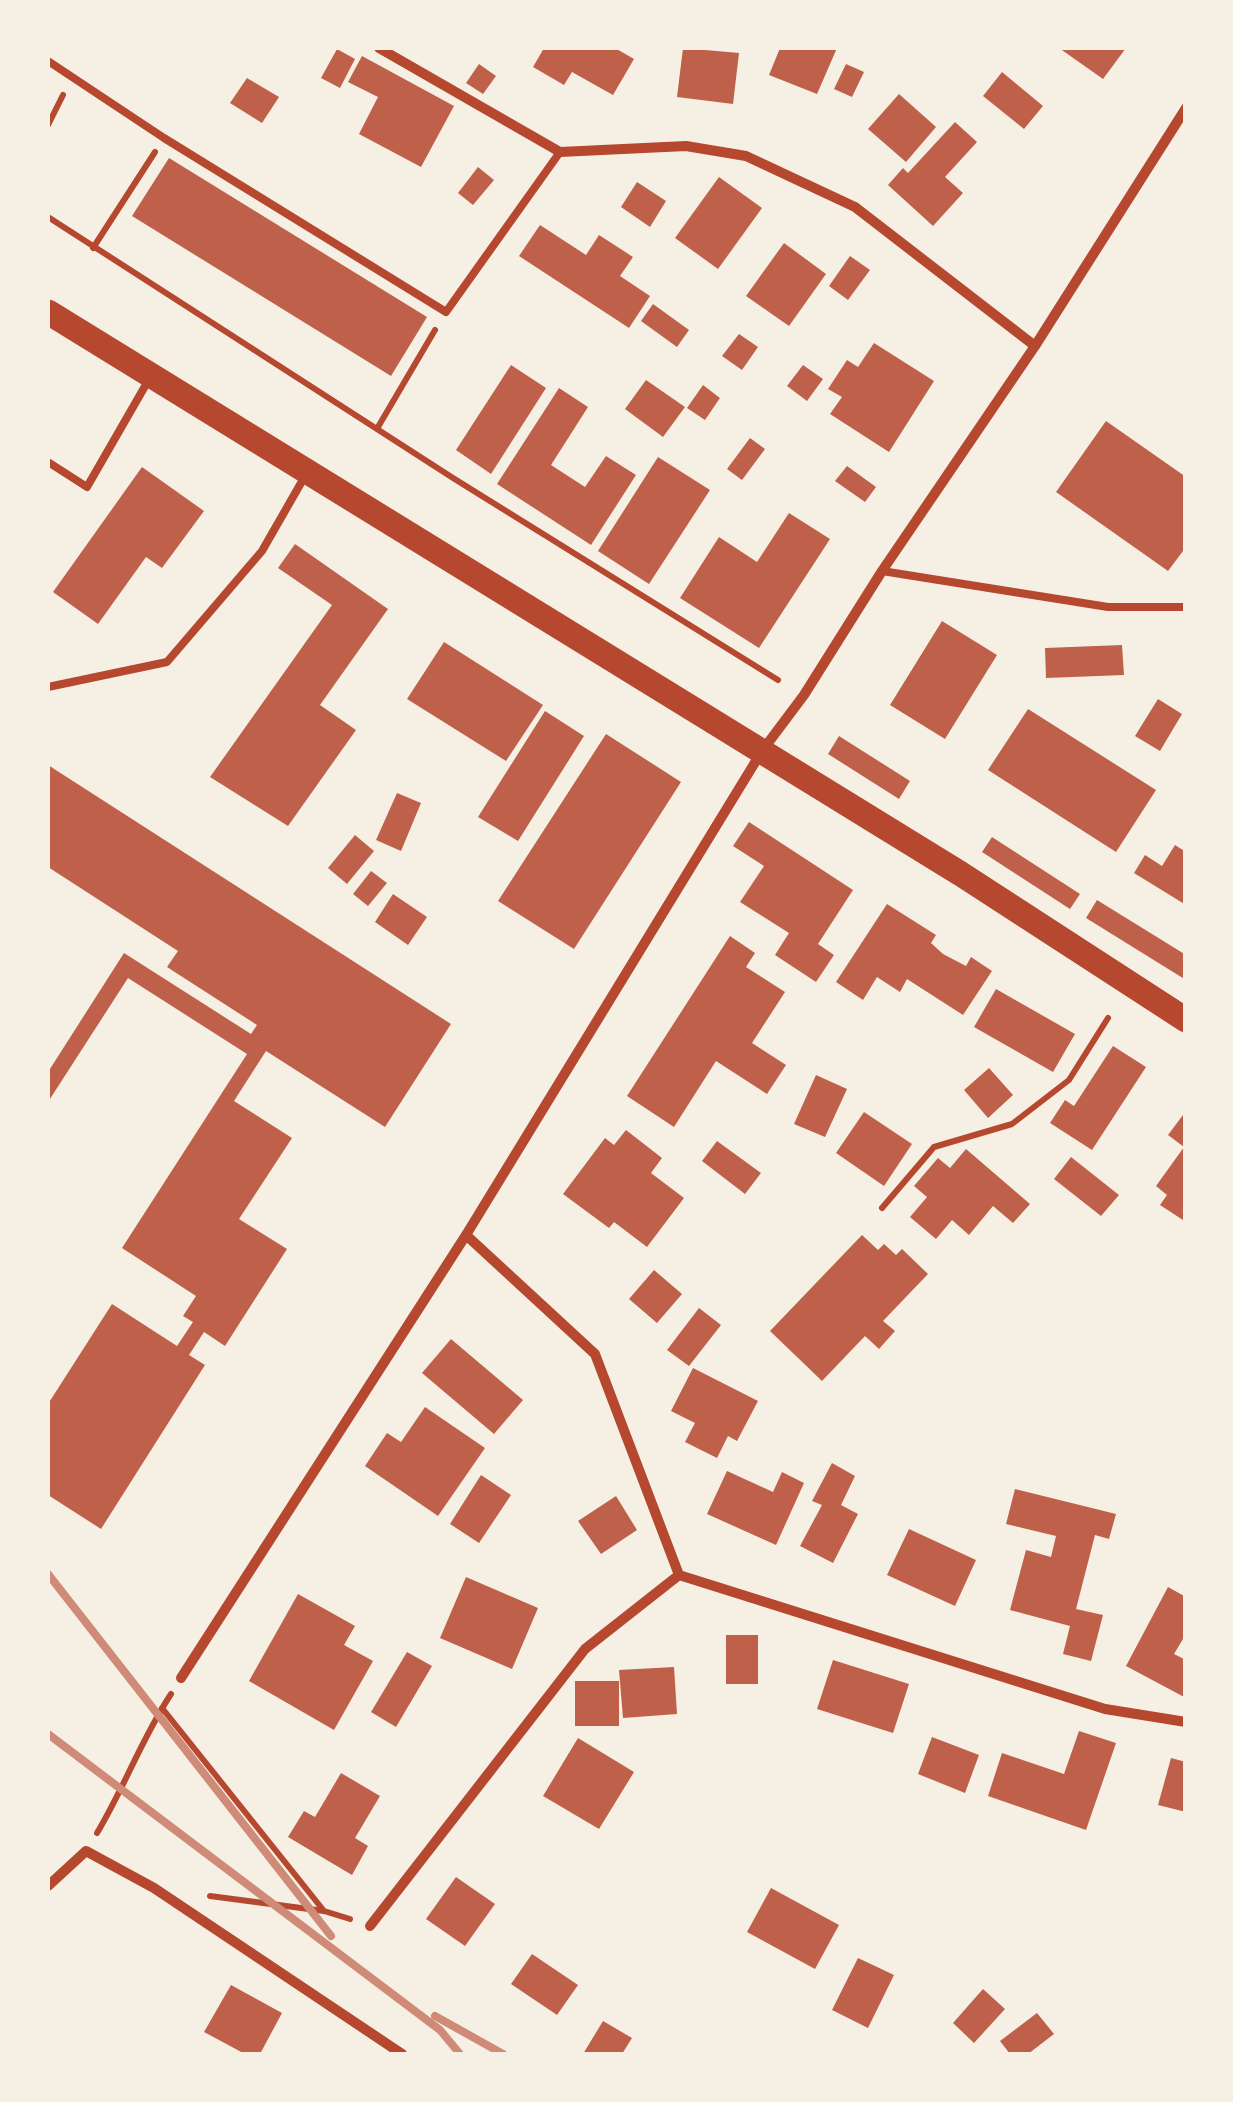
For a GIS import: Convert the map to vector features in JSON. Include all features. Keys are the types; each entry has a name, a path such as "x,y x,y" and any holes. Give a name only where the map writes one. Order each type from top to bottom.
{"main road":[{"path":"48,312 962,874 1186,1020"}],"street":[{"path":"378,48 560,152 686,146 746,156 856,207 1035,346"},
{"path":"181,1678 466,1235 762,751 804,695 882,570 1035,346 1186,108"},
{"path":"466,1235 595,1354 679,1575"},
{"path":"679,1575 1105,1709 1186,1722"},
{"path":"370,1926 585,1649 679,1575"},
{"path":"48,1886 86,1851 154,1888 402,2054"}],"lane":[{"path":"48,61 164,138 446,312 560,152"},
{"path":"48,462 87,487 150,377"},
{"path":"48,686 168,662 262,551 307,472"},
{"path":"882,570 1108,607 1186,608"}],"path":[{"path":"48,125 73,76"},
{"path":"93,248 164,138"},
{"path":"48,216 453,478 778,680"},
{"path":"377,428 446,312"},
{"path":"882,1208 934,1147 1012,1124 1069,1080 1108,1018"},
{"path":"86,1851 124,1789 162,1708 181,1678"},
{"path":"162,1708 324,1911"},
{"path":"154,1888 324,1911 370,1926"}],"building":[{"path":"544,48 615,48 634,59 613,95 572,72 564,85 533,67"},
{"path":"683,48 739,53 733,104 677,97"},
{"path":"780,48 837,48 817,94 769,75"},
{"path":"1059,48 1126,48 1103,79"},
{"path":"337,49 355,59 340,88 321,78"},
{"path":"362,56 454,106 421,167 359,134 378,97 348,82"},
{"path":"479,64 496,76 483,94 466,83"},
{"path":"846,64 864,72 852,97 834,89"},
{"path":"1002,72 1043,106 1024,129 983,96"},
{"path":"247,78 279,97 262,123 230,103"},
{"path":"899,94 936,127 906,162 868,129"},
{"path":"955,122 977,142 945,177 963,193 933,226 888,185 903,168 908,173"},
{"path":"169,158 427,317 391,376 132,216"},
{"path":"478,167 494,180 473,205 458,193"},
{"path":"719,177 762,208 718,269 675,238"},
{"path":"637,182 666,201 650,227 621,207"},
{"path":"540,225 586,255 599,235 633,257 620,276 650,296 629,328 519,256"},
{"path":"784,243 826,274 789,326 746,296"},
{"path":"850,256 870,270 848,300 829,286"},
{"path":"653,304 689,330 677,347 641,321"},
{"path":"739,334 758,347 742,370 722,356"},
{"path":"874,343 934,381 889,452 830,414 842,397 828,389 847,360 858,367"},
{"path":"511,365 546,388 491,474 456,450"},
{"path":"803,365 823,379 807,401 787,386"},
{"path":"646,380 685,407 663,437 625,409"},
{"path":"703,385 720,398 705,420 687,408"},
{"path":"559,388 588,407 551,465 585,487 606,456 636,475 591,545 497,484"},
{"path":"1106,421 1186,477 1186,547 1168,571 1056,492"},
{"path":"750,438 765,449 742,480 727,469"},
{"path":"658,457 710,490 649,584 598,551"},
{"path":"847,466 876,487 865,502 835,481"},
{"path":"142,467 204,511 162,568 146,557 98,624 53,592"},
{"path":"789,513 830,539 759,648 680,598 719,537 757,562"},
{"path":"295,544 388,609 320,705 356,730 288,826 210,777 332,605 278,568"},
{"path":"942,621 997,655 945,739 890,705"},
{"path":"444,642 543,705 506,761 407,699"},
{"path":"1122,645 1124,675 1046,678 1045,648"},
{"path":"1158,699 1182,714 1160,751 1135,736"},
{"path":"1028,709 1156,790 1116,852 988,770"},
{"path":"545,711 584,736 518,841 478,817"},
{"path":"606,734 681,782 574,949 498,901"},
{"path":"839,736 910,781 899,799 828,754"},
{"path":"48,765 451,1024 385,1127 266,1051 234,1101 292,1138 239,1219 287,1249 225,1346 204,1332 189,1355 205,1365 101,1529 48,1495 48,1404 112,1304 177,1346 193,1322 183,1316 196,1296 122,1248 247,1054 128,978 48,1102 48,1072 124,953 251,1034 257,1025 167,967 178,951 48,867"},
{"path":"397,793 421,803 401,851 376,840"},
{"path":"749,822 853,890 818,944 834,955 816,982 775,955 789,933 740,902 764,866 733,846"},
{"path":"355,835 374,851 347,884 328,868"},
{"path":"992,837 1080,894 1070,909 982,852"},
{"path":"1175,845 1186,852 1186,905 1134,873 1145,855 1162,866"},
{"path":"371,871 387,883 368,906 353,894"},
{"path":"393,894 427,917 408,945 375,922"},
{"path":"1097,900 1186,955 1186,980 1086,918"},
{"path":"887,904 936,935 931,943 943,954 966,966 971,957 992,971 963,1015 907,979 900,992 877,977 863,1000 836,982"},
{"path":"730,936 755,953 746,967 785,992 752,1043 786,1065 767,1094 716,1061 674,1127 627,1096"},
{"path":"996,989 1075,1034 1053,1072 974,1027"},
{"path":"1113,1046 1146,1067 1092,1150 1050,1123 1065,1100 1074,1106"},
{"path":"989,1068 1013,1095 988,1118 964,1090"},
{"path":"816,1075 847,1089 825,1137 794,1124"},
{"path":"1186,1111 1186,1222 1160,1205 1167,1195 1156,1186 1184,1147 1168,1135"},
{"path":"864,1112 912,1144 884,1186 836,1153"},
{"path":"626,1130 662,1158 651,1173 684,1198 647,1247 614,1222 609,1228 563,1194 605,1138 614,1145"},
{"path":"717,1141 761,1173 745,1194 702,1161"},
{"path":"966,1149 1030,1204 1013,1223 993,1206 969,1235 952,1220 936,1239 910,1217 927,1197 914,1186 938,1158 950,1168"},
{"path":"1071,1157 1119,1195 1101,1216 1054,1179"},
{"path":"862,1235 878,1250 884,1244 896,1255 902,1249 928,1274 883,1321 895,1331 879,1349 865,1336 822,1381 770,1331"},
{"path":"654,1270 682,1294 657,1323 629,1299"},
{"path":"699,1308 721,1325 689,1366 667,1350"},
{"path":"451,1339 523,1400 494,1434 422,1373"},
{"path":"693,1368 758,1401 737,1441 728,1436 717,1458 685,1442 695,1423 671,1411"},
{"path":"425,1407 485,1448 438,1516 365,1466 387,1433 401,1442"},
{"path":"832,1463 855,1476 841,1505 858,1514 833,1563 800,1546 822,1505 812,1501"},
{"path":"727,1471 773,1492 782,1472 804,1483 776,1545 707,1514"},
{"path":"481,1475 511,1495 479,1543 450,1524"},
{"path":"1015,1489 1116,1514 1109,1539 1095,1535 1076,1609 1103,1615 1091,1661 1063,1654 1070,1626 1010,1610 1026,1550 1051,1557 1056,1536 1006,1524"},
{"path":"616,1496 637,1530 601,1554 578,1521"},
{"path":"909,1529 976,1560 955,1606 887,1575"},
{"path":"466,1577 538,1608 512,1669 440,1638"},
{"path":"1168,1587 1186,1597 1186,1640 1174,1654 1186,1660 1186,1698 1126,1666"},
{"path":"298,1594 355,1626 344,1645 373,1661 334,1730 249,1681"},
{"path":"726,1635 758,1635 758,1684 726,1684"},
{"path":"407,1652 432,1666 396,1727 371,1712"},
{"path":"833,1660 909,1684 893,1733 817,1709"},
{"path":"674,1667 677,1714 623,1718 619,1670"},
{"path":"575,1681 619,1681 619,1726 575,1726"},
{"path":"1079,1731 1116,1743 1086,1830 988,1796 1002,1753 1064,1774"},
{"path":"932,1737 979,1755 965,1793 918,1774"},
{"path":"578,1738 634,1772 599,1829 543,1796"},
{"path":"1171,1758 1186,1762 1186,1812 1158,1805"},
{"path":"341,1773 380,1796 355,1838 368,1846 352,1875 288,1837 304,1811 315,1817"},
{"path":"456,1877 495,1904 465,1946 426,1919"},
{"path":"771,1888 839,1925 815,1969 747,1932"},
{"path":"532,1954 578,1985 557,2015 511,1984"},
{"path":"858,1958 894,1975 868,2028 832,2010"},
{"path":"231,1985 282,2013 260,2054 245,2054 204,2032"},
{"path":"983,1989 1005,2009 974,2043 953,2023"},
{"path":"1037,2013 1054,2034 1028,2054 1010,2054 1000,2041"},
{"path":"603,2021 632,2038 622,2054 583,2054"}],"railway":[{"path":"48,1574 331,1936"},
{"path":"48,1734 440,2030 460,2054"},
{"path":"435,2016 503,2054"}]}
